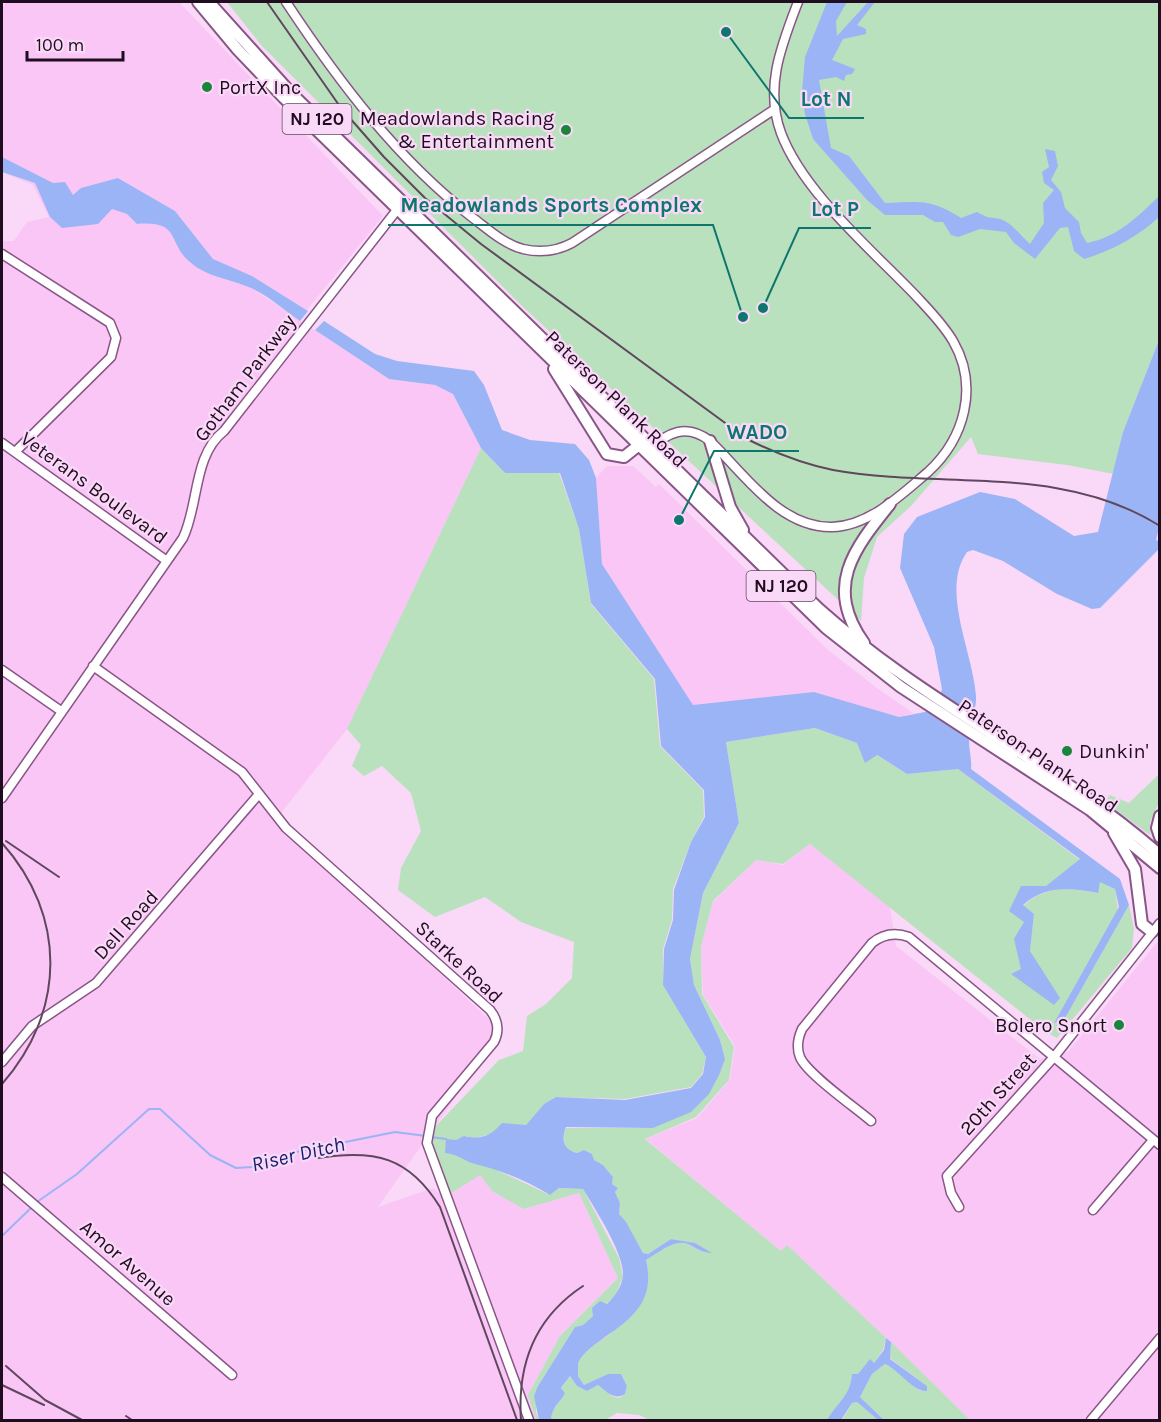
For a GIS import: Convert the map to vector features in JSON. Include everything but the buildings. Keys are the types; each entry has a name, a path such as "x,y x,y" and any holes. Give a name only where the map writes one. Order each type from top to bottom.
{"main road":[{"name":"Paterson Plank Road","path":"198,2 257,71 400,206 831,632 874,667 1094,801 1160,855"},
{"name":"Paterson Plank Road","path":"209,2 278,80 544,354 751,543 819,609 930,701"},
{"path":"216,2 227,24"},
{"path":"544,354 604,452 620,458 645,447"},
{"path":"710,441 730,507 751,543"},
{"path":"873,655 849,618 844,585 856,548 890,504"},
{"name":"Paterson Plank Road","path":"977,731 1109,824 1160,868"},
{"path":"1160,816 1157,828 1160,837"},
{"path":"1109,824 1133,865 1140,920 1144,927 1156,928"}],"street":[{"path":"286,2 323,58 392,144 462,209 503,241 523,249 552,250 572,243 775,109"},
{"path":"645,447 668,434 681,430 696,432 710,441 780,509 801,522 823,527 845,525 890,504 938,462 957,435 966,403 963,364 954,342 940,322 848,226 802,172 782,134 775,109 774,88 777,60 798,2"},
{"name":"Gotham Parkway","path":"2,798 187,530 204,460 214,439 224,431 400,206"},
{"path":"2,254 110,323 116,338 111,357 15,452"},
{"name":"Veterans Boulevard","path":"2,443 167,561"},
{"name":"Starke Road","path":"93,666 242,772 286,828 496,1018 498,1030 494,1042 432,1116 427,1143 528,1420"},
{"path":"2,670 62,711"},
{"name":"Dell Road","path":"2,1062 32,1026 96,983 259,794"},
{"name":"20th Street","path":"959,1207 951,1193 947,1176 1054,1057 1156,928"},
{"path":"871,1121 807,1067 799,1056 798,1042 802,1029 872,943 883,936 896,933 909,937 1156,1142 1093,1210"},
{"name":"Amor Avenue","path":"2,1177 232,1375"},
{"path":"1091,1420 1160,1338"}],"shaded area":[{"path":"6,2 179,2 383,216 307,310 252,276 213,259 175,211 119,178 73,195 2,157 2,9"},
{"path":"2,172 35,183 50,217 112,209 127,214 137,224 151,222 169,229 190,263 214,276 248,286 389,379 435,385 453,394 481,448 347,729 278,817 378,902 399,935 495,1025 493,1044 378,1207 433,1188 445,1198 480,1174 492,1191 525,1209 579,1193 618,1278 560,1336 528,1395 536,1420 2,1420 2,241 14,241 27,222 49,217 33,185"},
{"path":"607,466 633,466 656,487 659,484 828,650 913,713 899,717 814,692 693,705 602,564 596,478"},
{"path":"810,844 890,907 896,946 1040,1059 1068,1052 1159,940 1159,1420 967,1420 969,1419 886,1338 787,1245 781,1251 646,1139 697,1118 730,1080 735,1046 703,994 701,947 713,902 756,860 783,865"}],"green space":[{"path":"227,2 1159,2 1159,340 1123,432 1114,474 1067,465 978,454 971,437 911,506 877,537 864,578 861,621 521,305 262,46"},
{"path":"481,448 505,473 559,473 579,529 591,604 654,679 660,746 703,790 704,817 691,842 673,889 672,920 663,949 663,984 706,1057 702,1074 691,1087 625,1099 556,1097 544,1104 526,1125 475,1138 464,1136 445,1153 456,1154 473,1163 488,1166 550,1195 559,1188 583,1189 619,1258 623,1276 616,1295 583,1325 575,1327 538,1386 536,1412 539,1420 536,1420 528,1395 560,1336 618,1278 579,1193 524,1209 492,1191 480,1175 450,1194 433,1146 433,1129 499,1060 523,1051 527,1016 546,1004 572,978 574,942 521,922 485,897 435,917 398,890 401,868 421,831 411,793 382,766 364,776 352,766 361,745 347,729"},
{"path":"815,728 857,743 907,774 958,769 1080,860 1046,886 1021,887 1024,922 1022,969 1012,974 1037,965 1030,951 1034,914 1023,906 1031,899 1049,891 1068,889 1097,893 1100,881 1115,889 1118,910 1054,1023 1064,1020 1129,905 1134,929 1132,948 1057,1038 1046,1032 810,844 783,864 756,860 713,901 701,947 702,994 734,1047 729,1080 696,1117 645,1139 781,1251 787,1245 886,1338 883,1350 874,1363 870,1360 858,1374 852,1374 846,1394 827,1420 650,1420 639,1415 617,1413 605,1420 554,1420 551,1418 553,1413 565,1393 561,1389 570,1376 577,1386 587,1391 598,1385 612,1396 619,1398 625,1394 627,1386 621,1374 608,1374 584,1385 578,1376 578,1363 587,1352 626,1321 640,1305 648,1285 646,1260 672,1244 678,1243 711,1253 695,1243 671,1239 648,1254 643,1253 619,1214 620,1203 615,1192 618,1188 612,1184 613,1177 603,1165 593,1160 592,1154 584,1150 577,1153 566,1147 564,1137 566,1128 653,1128 725,1059 720,1040 694,985 690,959 703,893 739,823 726,742"},
{"path":"1159,776 1159,802 1150,822 1150,835 1105,802 1110,795 1129,803"},
{"path":"891,1342 969,1419 884,1420 860,1397 872,1374 885,1364 894,1368 920,1391 927,1391 927,1386 890,1358"},
{"path":"857,1402 878,1420 842,1420 852,1403"}],"water":[{"path":"827,2 847,2 836,21 837,36 868,2 875,2 857,25 866,29 866,34 843,39 832,60 855,69 852,74 846,75 844,81 836,77 819,80 831,148 849,156 885,203 932,204 961,218 977,212 1005,221 1030,244 1044,223 1043,203 1054,190 1044,183 1042,172 1049,167 1045,149 1055,151 1058,166 1051,180 1061,192 1065,208 1079,222 1081,233 1087,243 1117,231 1159,196 1159,217 1124,242 1084,259 1074,251 1068,227 1060,228 1035,259 1014,243 1006,232 980,229 958,237 951,235 943,222 935,222 923,215 885,215 867,200 813,139 805,114 802,91 805,57"},
{"path":"2,157 53,183 65,182 73,195 81,188 118,178 175,211 213,259 252,276 308,311 300,321 253,289 203,271 184,256 168,230 151,224 137,224 127,214 112,209 98,224 62,228 50,217 35,183 2,172"},
{"path":"324,321 375,354 397,361 474,371 484,385 502,430 530,440 575,444 589,460 596,478 602,564 693,705 814,692 899,717 925,712 937,706 942,689 934,647 900,568 904,534 917,517 980,492 1015,499 1074,536 1098,532 1123,432 1159,340 1160,524 1156,540 1159,541 1159,549 1100,608 1092,609 1057,594 1003,561 973,550 967,552 960,567 957,584 960,622 976,696 969,735 971,769 1120,879 1129,905 1064,1020 1054,1023 1119,907 1115,889 1100,882 1098,893 1068,889 1049,891 1023,905 1034,914 1030,951 1060,998 1054,1005 1011,974 1021,969 1014,939 1024,922 1009,911 1021,886 1046,886 1080,859 958,769 907,774 877,755 865,763 857,743 815,728 726,742 739,823 703,893 690,959 694,985 720,1040 725,1059 719,1075 709,1094 691,1112 653,1128 566,1127 564,1136 564,1143 569,1149 577,1153 584,1150 592,1154 594,1160 603,1165 613,1177 612,1184 618,1188 615,1192 620,1203 619,1214 643,1253 648,1254 671,1239 695,1243 712,1253 679,1243 667,1247 646,1260 648,1285 641,1305 626,1321 587,1352 578,1363 578,1376 584,1385 608,1374 621,1374 627,1386 625,1394 614,1396 598,1385 587,1391 577,1386 570,1376 561,1388 565,1393 553,1413 551,1418 554,1420 539,1420 534,1396 575,1327 583,1325 593,1316 592,1308 600,1301 607,1304 618,1291 623,1275 619,1255 608,1231 583,1189 559,1188 550,1195 514,1176 445,1153 446,1139 485,1136 502,1123 526,1125 544,1104 556,1097 625,1100 691,1088 703,1074 706,1057 663,985 664,949 673,920 674,890 691,842 705,817 704,790 661,746 655,679 591,603 579,529 560,473 505,473 481,448 453,394 435,385 389,379 315,330"},
{"path":"886,1338 891,1342 890,1359 927,1386 927,1391 911,1385 885,1364 872,1374 860,1397 884,1420 878,1420 857,1402 852,1403 841,1420 827,1420 846,1394 852,1374 858,1374 870,1359 874,1363 884,1350"}],"waterway":[{"name":"Riser Ditch","path":"37,1202 77,1174 149,1109 160,1109 210,1155 236,1168 252,1167 291,1153 395,1132 426,1136"},
{"name":"Riser Ditch","path":"431,1137 446,1139"},
{"name":"Riser Ditch","path":"2,1236 33,1206"}],"railway":[{"path":"267,2 341,108 384,157 425,198 481,244 747,439 789,458 833,470 875,476 1000,482 1082,493 1122,506 1160,526"},
{"path":"6,841 59,877"},
{"path":"2,843 23,871 38,901 47,932 50,964 47,995 38,1026 23,1056 2,1084"},
{"path":"318,1158 357,1155 389,1160 403,1167 428,1190 440,1207 517,1420"},
{"path":"521,1420 522,1379 533,1343 553,1312 583,1286"},
{"path":"6,1366 45,1400 82,1420"},
{"path":"2,1385 44,1405"},
{"path":"126,1416 132,1420"}],"place":[{"name":"Lot N","path":"726,32"},
{"name":"PortX Inc","path":"207,87"},
{"name":"Meadowlands Racing & Entertainment","path":"566,130"},
{"name":"Lot P","path":"763,308"},
{"name":"Meadowlands Sports Complex","path":"743,317"},
{"name":"WADO","path":"679,520"},
{"name":"Dunkin'","path":"1067,751"},
{"name":"Bolero Snort","path":"1119,1025"}]}
